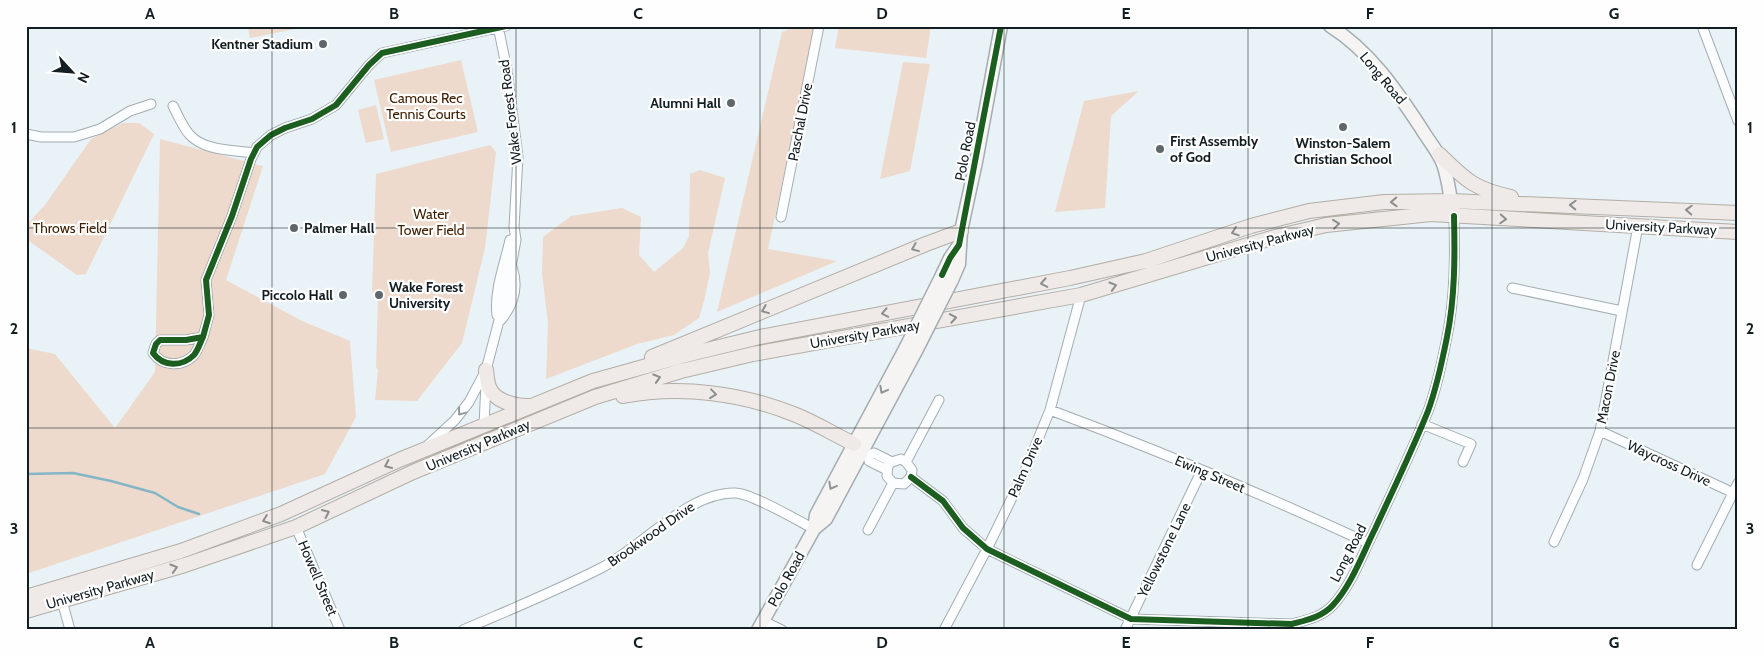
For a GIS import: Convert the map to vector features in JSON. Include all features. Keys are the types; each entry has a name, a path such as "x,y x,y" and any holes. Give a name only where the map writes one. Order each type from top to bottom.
{"main road":[{"name":"Polo Road","path":"861,451 947,278 950,258 960,238 1001,26"},
{"name":"Long Road","path":"1330,26 1355,45 1383,74 1409,109 1438,154 1450,189 1447,201"},
{"name":"Long Road","path":"1427,137 1447,201 1454,216"},
{"path":"1438,154 1459,175 1472,184 1502,195 1522,199 1530,204"},
{"name":"University Parkway","path":"26,611 60,594 281,514 418,452 593,381 686,354 760,337 1146,262 1251,226 1309,212 1384,202 1447,201 1738,213"},
{"name":"University Parkway","path":"26,597 60,594 185,565 296,527 444,459 595,396 753,354 1080,295 1275,237 1326,225 1430,214 1738,232"},
{"path":"593,381 916,247 960,238"},
{"name":"Polo Road","path":"761,625 814,529 816,515 871,437 910,350"},
{"path":"486,370 492,392 509,403 531,406"},
{"path":"561,411 635,394 679,391 705,393 745,399 778,408 798,416 861,451"},
{"path":"444,459 449,450 479,436 483,432 484,425"}],"street":[{"name":"Paschal Drive","path":"781,217 819,26"},
{"path":"1702,26 1738,121"},
{"path":"203,337 186,340 160,340 156,344 153,353 164,362 172,364 180,364 195,354 203,337 209,315 206,280 232,216 254,153 258,147 271,135 320,115 336,105 369,65 382,53 501,27"},
{"name":"Wake Forest Road","path":"499,322 498,294 514,228 518,157 501,27"},
{"path":"26,134 51,137 79,136 100,129 130,111 151,104"},
{"path":"173,106 190,136 196,141 216,148 254,153"},
{"name":"Long Road","path":"912,477 943,501 963,528 987,549 1130,619 1292,624 1317,617 1332,606 1350,581 1422,424 1437,382 1447,336 1453,286 1454,216"},
{"name":"Macon Drive","path":"1554,542 1583,479 1600,431 1638,226"},
{"name":"Wake Forest Road","path":"418,452 456,420 469,402 486,370 511,267 516,240 514,228"},
{"path":"1512,288 1622,311"},
{"name":"Palm Drive","path":"944,630 987,549 1025,471 1050,410 1080,295"},
{"name":"Wake Forest Road","path":"484,425 486,370"},
{"path":"906,462 939,400"},
{"name":"Ewing Street","path":"1050,410 1111,432 1202,470 1368,543"},
{"path":"1422,424 1471,444 1463,462"},
{"name":"Waycross Drive","path":"1600,431 1735,494"},
{"path":"861,451 874,453 890,466"},
{"path":"901,459 906,462 912,470 912,477 904,484 893,483 887,476 890,466 901,459"},
{"name":"Yellowstone Lane","path":"1125,630 1202,470"},
{"path":"868,530 893,483"},
{"path":"1697,566 1735,494 1738,483"},
{"name":"Brookwood Drive","path":"463,630 602,568 618,559 681,512 710,496 725,493 743,494 814,529"},
{"name":"Howell Street","path":"296,527 340,630"},
{"path":"60,594 70,630"},
{"path":"761,625 782,630"}],"green space":[{"path":"258,26 309,26 250,38 248,28"},
{"path":"798,26 816,26 768,249 837,261 717,312 782,32"},
{"path":"839,26 931,26 926,58 835,48"},
{"name":"Camous Rec Tennis Courts","path":"461,60 478,132 391,152 374,80"},
{"path":"903,62 930,64 910,171 880,179"},
{"path":"1139,91 1111,116 1105,208 1055,212 1084,101"},
{"path":"376,105 384,139 366,143 358,110"},
{"name":"Throws Field","path":"123,123 139,123 154,134 86,274 77,275 26,239 26,225 45,205 91,139"},
{"path":"160,139 263,166 226,280 302,321 350,341 356,417 325,474 26,574 26,348 55,354 115,428 155,372"},
{"name":"Water Tower Field","path":"490,145 496,152 485,248 462,343 417,401 375,400 378,370 376,367 378,298 372,291 376,174"},
{"path":"700,170 725,178 708,253 710,273 699,318 674,335 637,344 546,379 548,323 542,273 543,237 571,216 622,208 641,217 639,255 654,272 683,248 689,236 690,174"}],"waterway":[{"path":"26,474 73,473 111,481 155,493 178,507 199,514"}],"cycle path":[{"path":"203,337 194,355 184,362 167,363 157,358 153,353 156,344 160,340 186,340 203,337 209,315 206,280 257,147 271,135 312,119 336,105 369,65 382,53 506,26"},
{"path":"942,275 959,245 1001,26"},
{"path":"911,477 943,501 963,528 987,549 1131,619 1292,624 1319,615 1333,605 1351,579 1409,456 1431,402 1437,384 1452,307 1454,216"}],"place":[{"name":"Kentner Stadium","path":"323,44"},
{"name":"Alumni Hall","path":"731,103"},
{"name":"Winston-Salem Christian School","path":"1343,127"},
{"name":"First Assembly of God","path":"1160,149"},
{"name":"Palmer Hall","path":"294,228"},
{"name":"Piccolo Hall","path":"343,295"},
{"name":"Wake Forest University","path":"379,295"}]}
